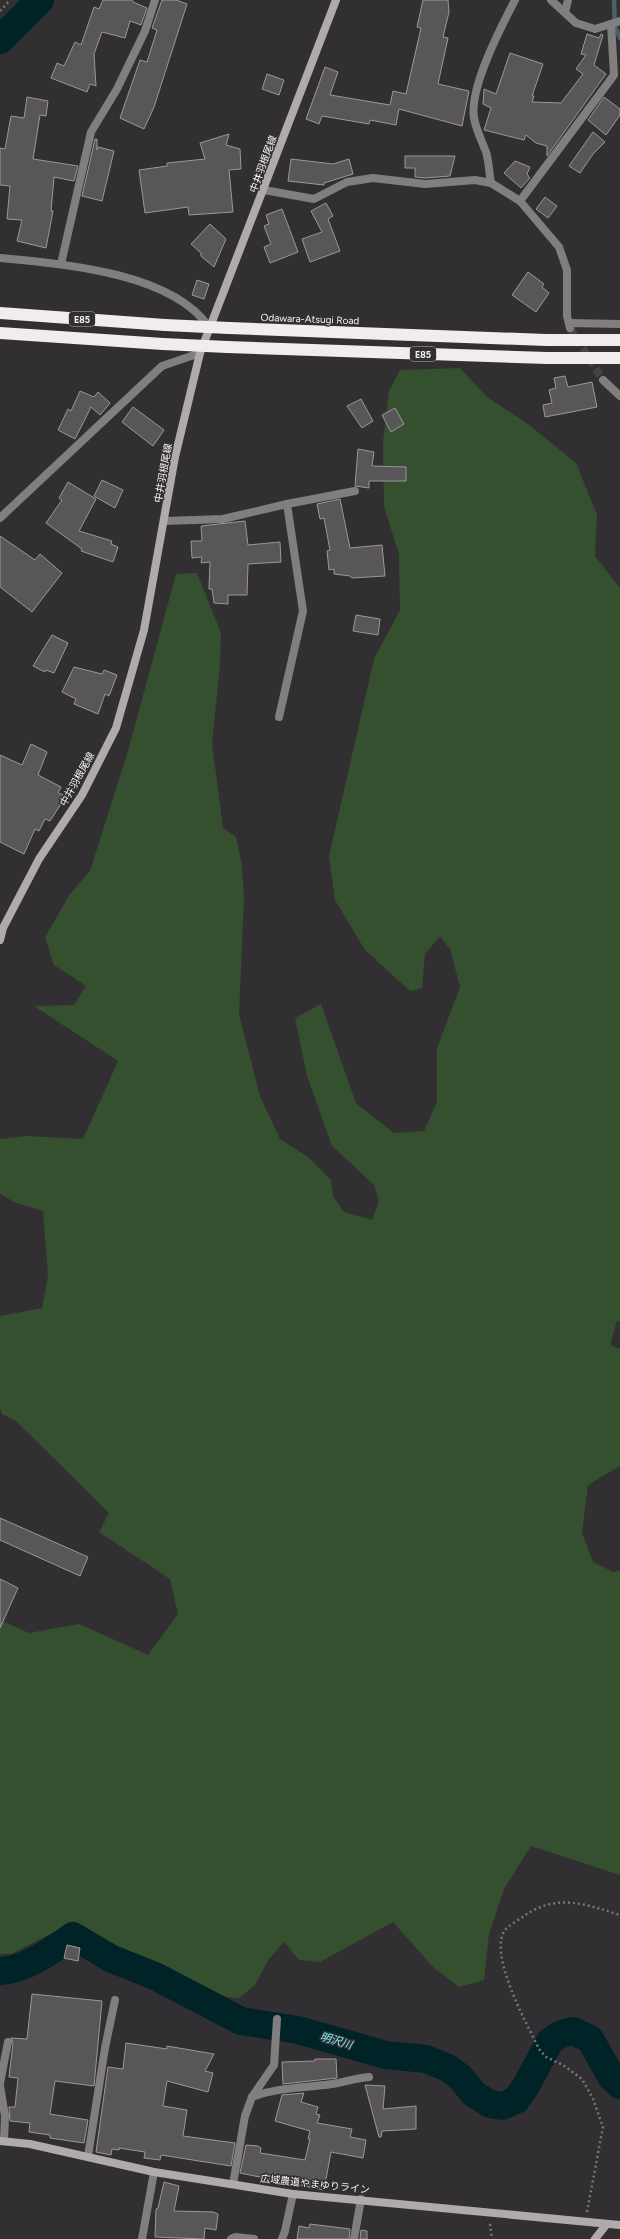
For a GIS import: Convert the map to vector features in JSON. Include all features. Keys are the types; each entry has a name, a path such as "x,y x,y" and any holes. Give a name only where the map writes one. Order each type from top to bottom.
{"highway":[{"name":"Odawara-Atsugi Road","path":"0,313 229,328 546,340 620,340"},
{"name":"E85","path":"0,333 227,347 540,358 620,358"}],"main road":[{"name":"中井羽根尾線","path":"0,940 3,928 39,858 82,795 116,728 144,630 165,521 175,457 200,354 209,327 264,190 336,0"},
{"name":"広域農道やまゆりライン","path":"2,2141 30,2144 154,2172 292,2194 361,2199 586,2223 620,2225"},
{"path":"595,2239 606,2225"}],"street":[{"path":"61,264 90,132 117,89 145,31 155,0"},
{"path":"490,183 487,154 476,131 473,116 474,101 489,51 515,0"},
{"path":"551,0 576,23 595,29 620,21"},
{"path":"565,12 568,0"},
{"path":"520,201 614,75 611,24"},
{"path":"264,190 314,199 347,182 373,178 425,184 475,180 490,183 520,201 559,247 567,270 570,326 620,324"},
{"path":"0,258 61,264 137,281 162,291 189,305 200,314 209,327"},
{"path":"0,518 162,366 200,354"},
{"path":"603,380 620,396"},
{"path":"165,521 223,520 287,504 356,490"},
{"path":"279,717 303,611 287,504"},
{"path":"88,2156 105,2048 115,2000"},
{"path":"233,2184 245,2116 252,2097 274,2065 277,2019"},
{"path":"2,2141 5,2116 0,2085 8,2042"},
{"path":"252,2097 284,2088 334,2084 349,2078 369,2077"},
{"path":"142,2239 154,2172"},
{"path":"282,2239 286,2231 292,2194"},
{"path":"354,2239 361,2199"},
{"path":"230,2239 235,2237 254,2239"}],"path":[{"path":"0,11 10,0"},
{"path":"586,2223 589,2197 603,2127 593,2099 582,2079 563,2065 546,2057 539,2049 508,1982 502,1959 502,1940 506,1929 538,1907 577,1902 620,1915"}],"green space":[{"path":"460,368 487,397 528,424 576,463 597,515 595,556 620,588 620,1321 617,1321 610,1345 620,1349 620,1466 588,1485 582,1533 593,1562 613,1572 620,1571 620,1875 531,1846 504,1889 489,1934 484,1980 459,1987 433,1967 393,1922 320,1962 299,1960 284,1942 269,1959 255,1985 239,1998 217,1996 72,1923 11,1954 0,1954 0,1620 29,1633 79,1624 148,1655 178,1614 170,1579 99,1532 109,1513 16,1421 2,1414 0,1408 0,1316 42,1308 48,1275 43,1211 14,1202 0,1194 0,1139 27,1136 83,1139 118,1061 34,1006 74,1005 86,986 54,965 45,937 70,894 90,871 128,751 176,574 197,573 221,633 220,665 212,743 223,828 236,837 242,865 244,899 239,1014 260,1096 280,1139 308,1157 331,1180 333,1196 344,1212 372,1220 379,1201 374,1185 332,1146 307,1076 295,1018 321,1004 356,1103 394,1133 424,1131 437,1102 437,1048 460,987 450,949 440,936 425,954 422,988 410,991 365,950 335,900 329,856 374,659 400,610 399,555 384,506 383,442 389,391 400,370"}],"building":[{"path":"103,0 132,0 133,2 147,8 141,25 130,21 125,38 102,32 94,54 96,86 90,84 87,92 51,78 57,63 64,66 75,42 81,45 94,7 99,9"},
{"path":"162,0 176,0 187,4 154,107 144,129 120,118 140,60 147,62 157,30 152,28"},
{"path":"423,0 448,0 449,12 443,37 448,38 438,84 469,91 462,126 399,109 396,125 370,120 369,124 322,116 319,124 306,119 325,67 338,72 330,95 390,105 393,91 406,94 421,28 417,27"},
{"path":"587,34 599,38 601,34 603,35 594,65 606,74 547,156 547,146 536,143 526,135 524,140 484,130 491,108 483,104 484,89 496,94 510,53 543,64 532,96 534,96 532,102 561,103 583,74 576,69 586,55 581,54"},
{"path":"267,74 284,80 279,95 262,89"},
{"path":"27,97 48,101 46,116 40,115 33,159 78,166 74,181 54,177 51,211 53,211 46,248 17,241 22,220 7,219 10,186 0,185 0,148 5,149 11,116 24,118"},
{"path":"604,97 620,109 620,115 606,135 588,120"},
{"path":"593,132 605,142 593,154 580,173 569,166"},
{"path":"229,134 226,145 240,149 241,169 229,170 233,212 189,215 188,207 145,213 139,170 167,166 167,163 205,159 200,143"},
{"path":"95,139 97,139 97,150 98,147 114,151 102,201 82,196"},
{"path":"405,156 455,156 450,176 425,178 415,177 415,168 405,168"},
{"path":"291,159 333,164 349,159 353,174 324,183 324,185 288,181"},
{"path":"515,161 530,167 527,174 530,178 521,188 504,173"},
{"path":"545,197 557,206 548,218 536,209"},
{"path":"326,203 333,216 328,219 340,251 310,262 302,239 322,232 311,211"},
{"path":"282,209 298,252 270,263 264,247 271,244 264,226 269,224 266,215"},
{"path":"210,224 226,239 214,267 201,256 201,253 191,244"},
{"path":"528,272 544,284 542,287 549,293 536,312 512,295"},
{"path":"197,280 209,284 204,299 192,295"},
{"path":"565,376 568,387 592,382 597,407 545,417 543,405 552,403 549,390 556,388 554,378"},
{"path":"80,391 94,397 98,392 110,403 100,415 91,407 75,439 58,430 68,409 71,411"},
{"path":"361,399 373,421 362,428 347,406"},
{"path":"133,407 164,430 153,446 122,422"},
{"path":"395,408 404,424 391,432 382,415"},
{"path":"358,449 374,452 372,466 406,467 406,481 369,481 369,488 355,486"},
{"path":"102,480 123,490 115,508 94,496"},
{"path":"68,482 96,499 79,531 112,541 111,544 118,547 113,562 81,551 82,549 46,523 62,500 59,498"},
{"path":"340,499 350,548 382,545 385,576 352,578 350,576 334,574 334,569 329,570 327,551 330,550 324,518 320,519 317,504"},
{"path":"245,521 248,545 280,542 281,562 248,564 247,595 228,595 228,604 214,603 212,589 209,589 210,562 201,563 202,557 192,558 191,541 202,541 201,526"},
{"path":"0,536 35,560 40,554 62,573 32,612 0,587"},
{"path":"356,615 380,619 378,635 353,631"},
{"path":"52,635 68,643 54,673 46,670 45,672 33,666"},
{"path":"74,667 102,674 104,670 117,675 109,696 105,694 98,714 74,704 76,699 62,692"},
{"path":"31,744 47,752 38,775 61,787 58,793 66,796 50,821 45,819 39,831 35,829 24,854 0,842 0,755 22,765"},
{"path":"0,1518 88,1557 80,1576 0,1540"},
{"path":"0,1579 18,1588 0,1628"},
{"path":"67,1945 80,1948 78,1961 64,1958"},
{"path":"32,1994 102,2001 94,2086 55,2081 50,2114 88,2120 84,2143 50,2138 50,2135 29,2132 30,2123 10,2121 9,2107 15,2107 18,2078 9,2077 13,2043 11,2038 27,2039"},
{"path":"126,2043 167,2049 167,2046 214,2054 205,2071 213,2073 208,2092 167,2081 163,2106 187,2110 183,2136 235,2143 231,2166 161,2155 160,2160 144,2158 145,2152 119,2148 119,2150 112,2149 111,2155 96,2152 108,2067 123,2069"},
{"path":"315,2059 336,2059 337,2078 283,2084 282,2062 315,2061"},
{"path":"365,2085 385,2086 383,2109 416,2106 416,2129 382,2131 381,2137 379,2137"},
{"path":"304,2093 301,2102 318,2107 316,2114 320,2115 317,2123 352,2129 350,2137 366,2140 363,2158 331,2152 324,2190 240,2173 246,2145 258,2146 261,2148 260,2153 305,2160 310,2139 308,2139 310,2131 275,2121 282,2095"},
{"path":"164,2182 179,2186 174,2211 213,2212 218,2214 216,2230 205,2228 204,2239 155,2237 156,2209 158,2208"},
{"path":"310,2224 350,2229 349,2239 297,2239 299,2226 309,2228"},
{"path":"361,2230 367,2231 367,2239 360,2239"}],"waterway":[{"path":"0,40 40,0"},
{"path":"614,0 615,26 620,38"},
{"name":"明沢川","path":"0,1971 10,1970 29,1963 48,1953 73,1936 112,1959 155,1976 241,2021 298,2030 386,2055 426,2059 448,2068 460,2077 474,2094 490,2104 502,2106 516,2100 526,2086 550,2041 561,2034 573,2031 590,2039 612,2078 620,2085"}],"tunnel":[{"path":"570,328 603,380"}]}
